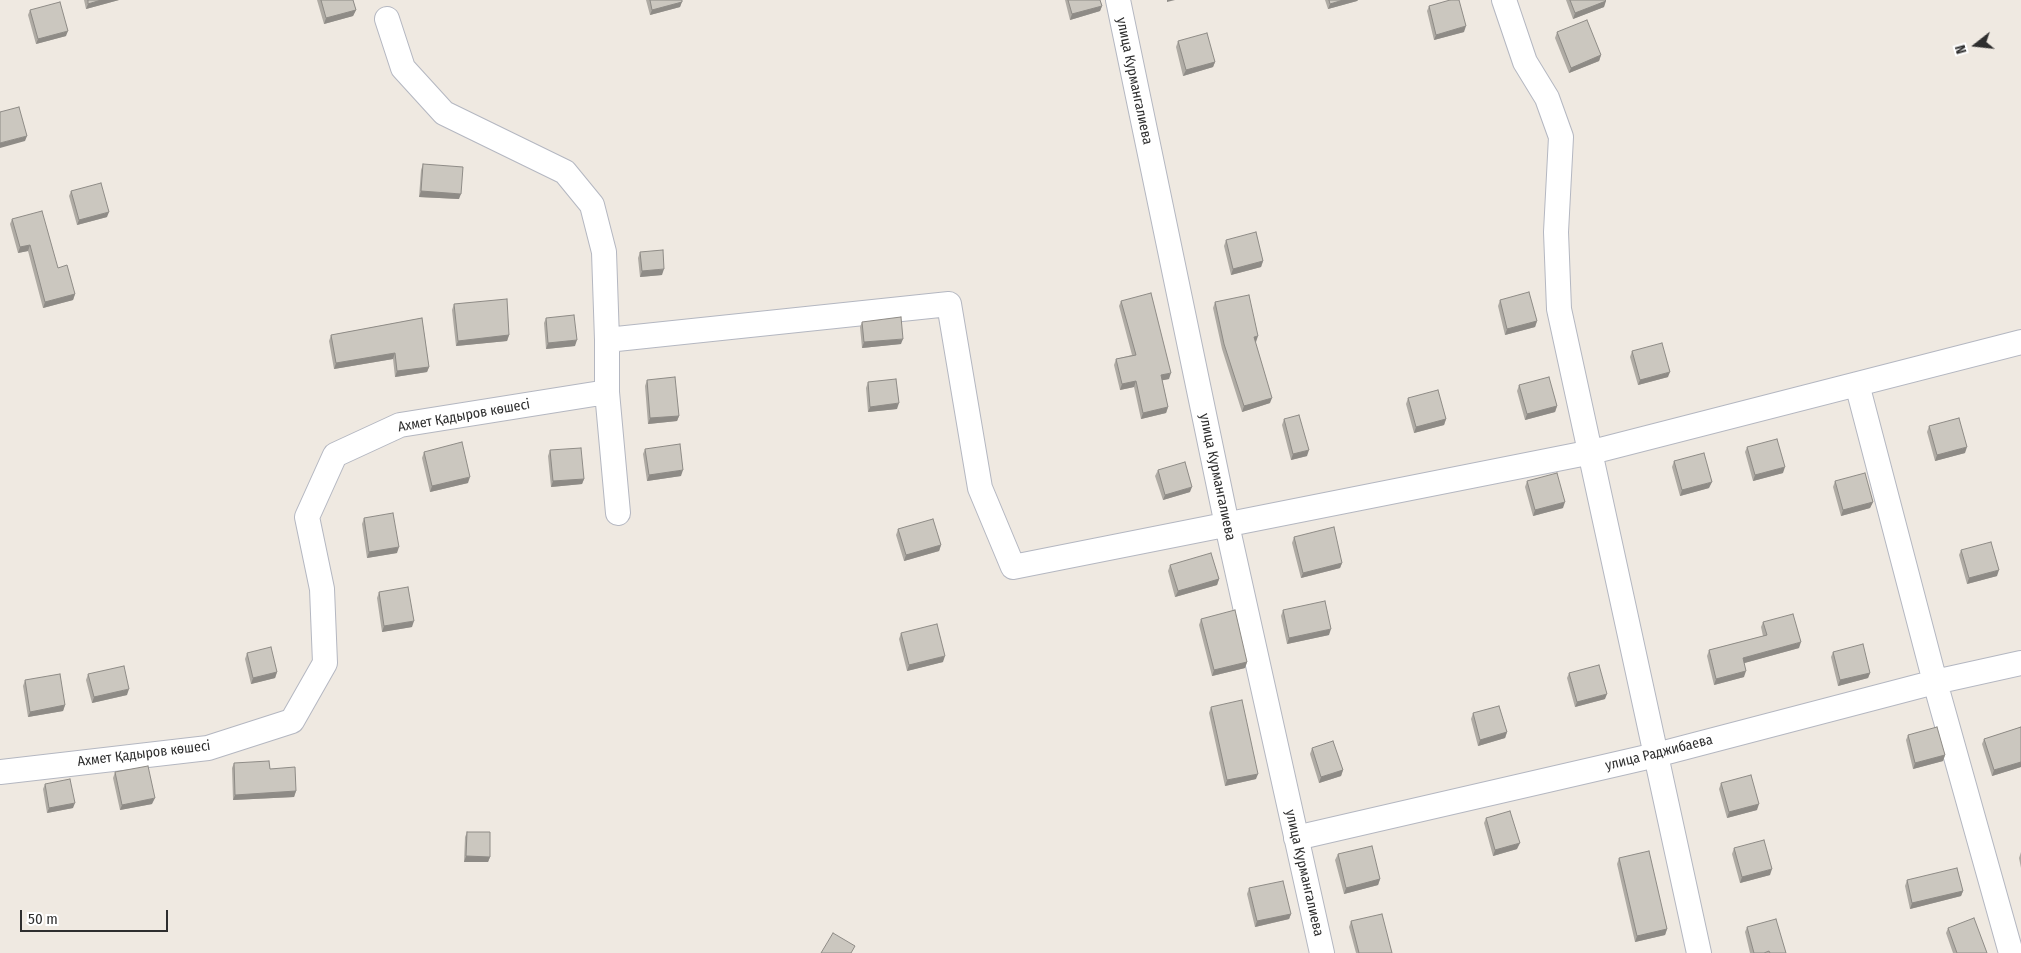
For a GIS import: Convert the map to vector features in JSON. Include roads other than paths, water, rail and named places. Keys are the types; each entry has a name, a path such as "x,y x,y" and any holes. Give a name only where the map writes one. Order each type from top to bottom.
{"street":[{"name":"улица Курмангалиева","path":"1118,0 1228,525 1322,953"},
{"path":"1504,0 1524,62 1547,98 1561,137 1556,232 1559,309 1592,452 1699,953"},
{"path":"387,20 403,68 444,113 565,172 592,205 604,252 608,340 607,392 618,513"},
{"path":"608,340 948,304 980,488 1013,567 1592,452 2021,342"},
{"path":"1857,384 1934,682 2011,953"},
{"name":"Ахмет Қадыров көшесі","path":"0,772 208,748 292,721 325,664 322,589 307,517 335,455 400,425 607,392"},
{"name":"улица Раджибаева","path":"1296,838 1656,755 1934,682 2021,663"}]}
